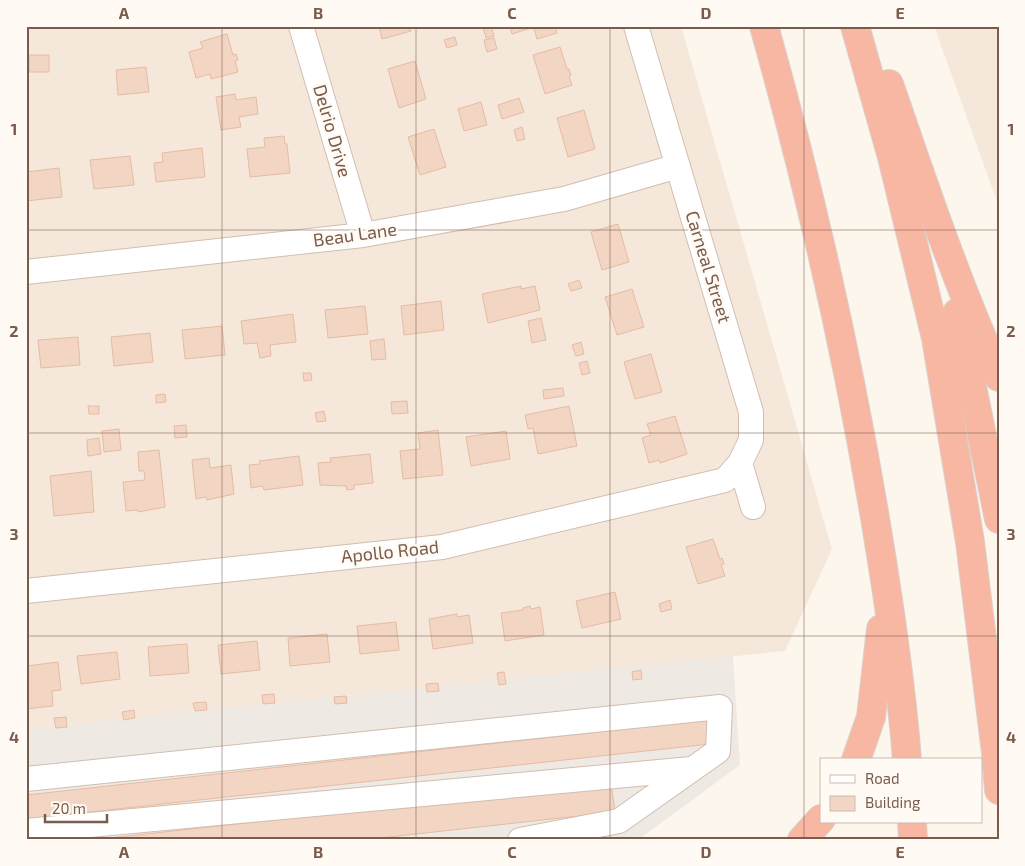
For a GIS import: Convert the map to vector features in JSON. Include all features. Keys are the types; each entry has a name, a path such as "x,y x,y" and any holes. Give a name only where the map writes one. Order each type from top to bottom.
{"highway":[{"path":"764,26 790,119 851,382 886,585 907,758"},
{"path":"854,26 892,157 936,338 970,542 999,790"},
{"path":"870,26 941,236 969,311 999,377"},
{"path":"941,236 984,438 999,519"},
{"path":"857,758 871,717 886,585"},
{"path":"802,840 820,820"},
{"path":"912,824 914,840"}],"street":[{"name":"Delrio Drive","path":"301,26 363,235"},
{"name":"Carneal Street","path":"636,26 751,412 751,440 740,463"},
{"name":"Beau Lane","path":"26,272 363,235 564,199 678,166"},
{"path":"740,463 754,507"},
{"name":"Apollo Road","path":"26,591 442,547 725,480 740,463"},
{"path":"26,779 720,707 718,751 619,822 520,840"},
{"path":"26,831 693,769"}],"shaded area":[{"path":"26,26 681,26 832,549 785,651 26,729"},
{"path":"934,26 999,26 999,207"},
{"path":"733,656 740,765 638,840 26,840 26,729"}],"building":[{"path":"379,26 409,26 411,31 382,39"},
{"path":"491,26 494,36 486,38 483,27"},
{"path":"510,26 537,26 512,34"},
{"path":"555,26 557,33 537,39 534,28"},
{"path":"227,34 233,55 236,54 238,60 235,61 238,72 211,79 210,74 196,78 189,52 203,48 200,42"},
{"path":"455,37 457,45 447,48 444,40"},
{"path":"494,38 497,49 487,52 484,40"},
{"path":"560,47 567,69 569,69 571,75 569,76 572,85 545,94 533,55"},
{"path":"29,55 49,55 49,72 29,72"},
{"path":"415,61 426,99 399,108 388,69"},
{"path":"146,67 149,92 118,95 116,70"},
{"path":"235,94 236,100 256,97 258,114 239,117 241,127 221,130 216,97"},
{"path":"519,98 524,112 502,119 498,105"},
{"path":"481,102 487,125 464,131 458,109"},
{"path":"584,110 595,149 568,157 557,118"},
{"path":"522,127 525,139 517,141 514,130"},
{"path":"434,129 446,167 420,175 408,137"},
{"path":"284,136 285,144 287,144 290,173 250,177 247,149 265,147 264,138"},
{"path":"202,148 205,177 156,182 154,163 163,162 162,153"},
{"path":"130,156 134,185 94,189 90,160"},
{"path":"59,168 62,197 26,201 26,172"},
{"path":"618,224 629,262 602,270 591,232"},
{"path":"579,280 582,288 571,291 568,284"},
{"path":"521,286 521,289 535,286 540,310 488,323 482,294"},
{"path":"632,289 644,327 617,335 605,297"},
{"path":"441,301 444,330 404,335 401,306"},
{"path":"365,306 368,334 328,338 325,310"},
{"path":"293,314 296,342 270,345 271,356 260,358 257,343 244,344 241,321"},
{"path":"541,318 546,340 532,343 528,321"},
{"path":"222,326 225,355 185,359 182,330"},
{"path":"150,333 153,362 114,366 111,337"},
{"path":"78,337 80,365 41,368 38,340"},
{"path":"384,339 386,359 372,360 370,341"},
{"path":"581,342 584,354 576,356 572,345"},
{"path":"651,354 662,392 635,399 624,362"},
{"path":"587,361 590,373 582,375 579,363"},
{"path":"303,373 311,373 312,380 304,381"},
{"path":"563,388 564,396 544,399 543,390"},
{"path":"165,394 166,402 156,403 156,395"},
{"path":"407,401 408,413 392,414 391,402"},
{"path":"88,406 99,406 99,414 89,414"},
{"path":"569,406 577,446 538,454 533,428 528,429 525,415"},
{"path":"324,411 326,421 317,422 315,413"},
{"path":"675,416 687,454 660,463 659,460 649,463 642,438 651,435 647,424"},
{"path":"186,425 187,437 175,438 174,426"},
{"path":"119,429 121,450 104,452 102,431"},
{"path":"438,430 443,475 403,479 400,451 420,449 418,433"},
{"path":"506,431 510,459 471,466 466,437"},
{"path":"99,438 101,454 88,456 87,440"},
{"path":"159,450 165,507 138,512 138,510 126,511 123,482 145,480 144,471 139,471 138,452"},
{"path":"370,454 373,483 354,485 354,489 347,490 346,486 320,485 318,463 331,462 330,458"},
{"path":"299,456 303,485 264,490 263,486 251,488 249,465 260,464 259,461"},
{"path":"209,458 210,468 231,465 234,494 207,500 206,497 196,499 192,460"},
{"path":"91,471 94,512 54,516 50,476"},
{"path":"713,539 720,559 722,558 724,564 721,565 725,576 698,584 686,547"},
{"path":"615,592 621,619 582,628 576,601"},
{"path":"670,600 672,609 661,612 659,604"},
{"path":"530,606 531,609 540,607 544,635 505,641 501,613 523,610 523,608"},
{"path":"457,614 457,617 469,615 473,643 433,649 429,619"},
{"path":"396,622 399,650 360,654 357,626"},
{"path":"327,634 330,662 290,666 288,638"},
{"path":"257,641 260,670 221,674 218,645"},
{"path":"187,644 189,673 150,676 148,647"},
{"path":"117,652 120,679 81,684 77,656"},
{"path":"58,662 61,690 52,691 53,706 26,709 26,666"},
{"path":"641,670 642,679 633,680 632,672"},
{"path":"504,672 506,684 499,685 497,673"},
{"path":"438,683 439,691 427,692 426,684"},
{"path":"274,694 275,703 263,704 262,695"},
{"path":"346,696 347,703 335,704 334,697"},
{"path":"206,702 207,710 195,711 193,703"},
{"path":"134,710 135,718 124,720 122,712"},
{"path":"66,717 67,727 56,728 54,718"},
{"path":"707,720 710,744 26,819 26,795"},
{"path":"611,783 615,812 362,840 91,840"}]}
